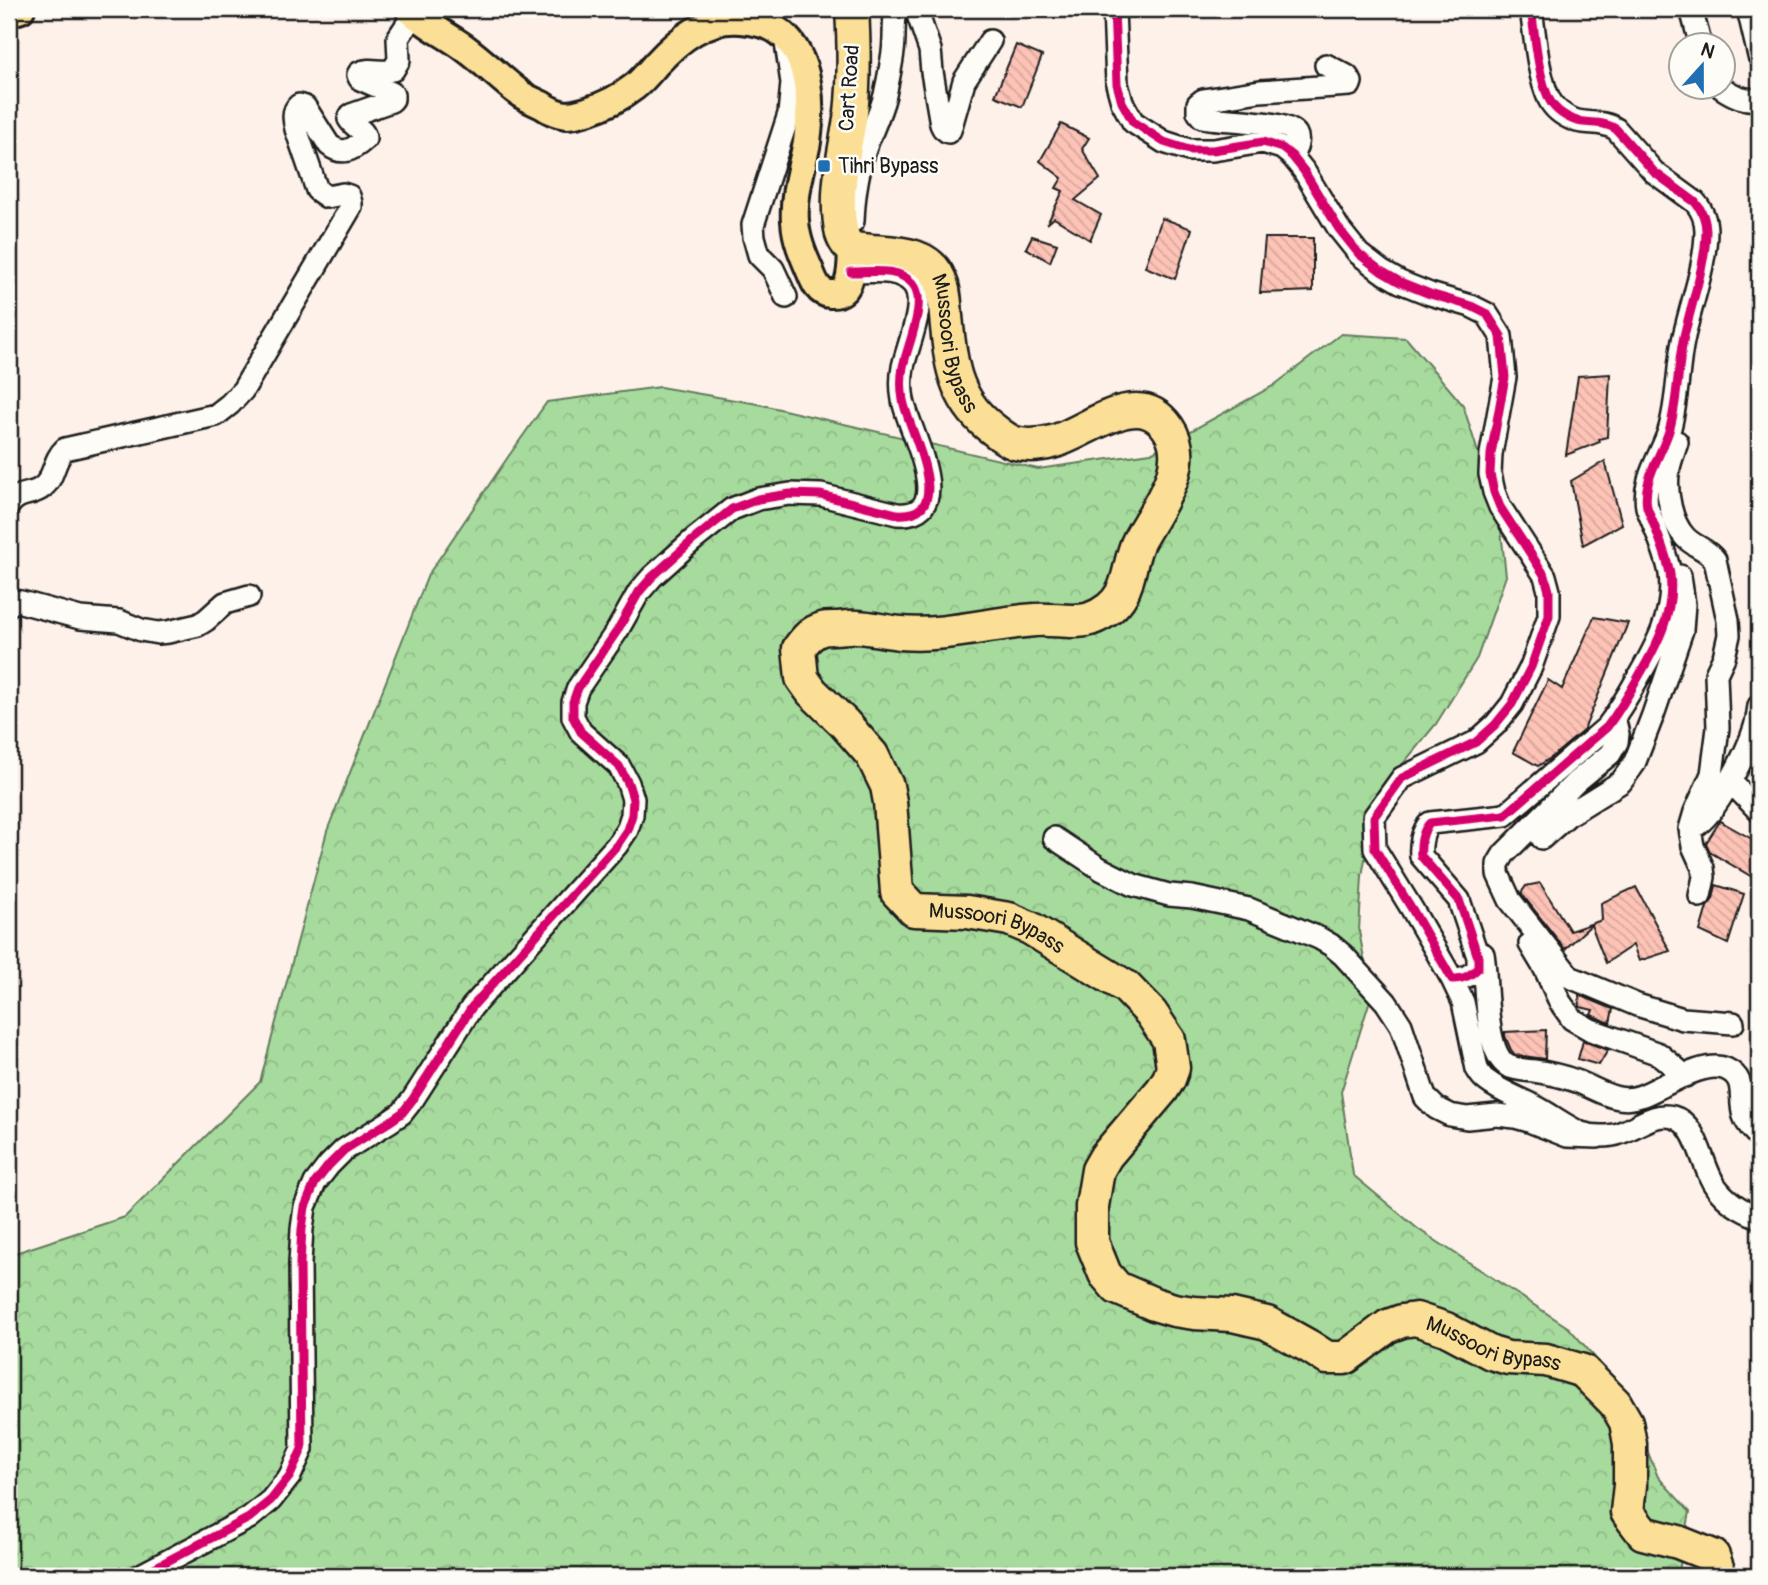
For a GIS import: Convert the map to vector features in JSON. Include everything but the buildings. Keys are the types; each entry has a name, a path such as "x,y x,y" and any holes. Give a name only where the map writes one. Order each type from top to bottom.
{"highway":[{"name":"Cart Road","path":"851,260 841,230 839,198 854,81 852,9"},
{"name":"Mussoori Bypass","path":"851,260 900,253 926,262 934,269 944,291 952,367 959,386 981,420 1000,435 1015,443 1032,445 1053,442 1116,413 1134,410 1149,413 1161,420 1175,444 1170,485 1138,542 1122,594 1102,614 1085,621 1037,620 944,632 902,634 857,627 821,629 808,636 799,648 802,678 872,755 887,786 897,892 905,901 914,910 967,912 1009,919 1030,928 1126,987 1151,1013 1169,1040 1173,1068 1169,1079 1106,1156 1098,1170 1092,1206 1093,1242 1105,1274 1117,1288 1154,1304 1174,1310 1232,1315 1267,1323 1327,1358 1345,1358 1388,1326 1416,1319 1446,1329 1491,1353 1508,1358 1546,1360 1583,1371 1615,1403 1626,1422 1630,1444 1627,1512 1643,1533 1678,1542 1713,1556 1720,1576"}],"main road":[{"path":"9,13 20,9"},
{"path":"412,11 467,49 521,94 564,115 595,109 627,91 635,86 671,47 693,31 713,22 730,19 752,20 768,26 785,37 799,57 804,70 810,119 795,219 798,240 818,288 824,293 841,293 845,288 851,260"}],"street":[{"path":"139,1576 249,1518 271,1500 290,1476 302,1449 300,1263 305,1208 315,1183 344,1150 402,1113 472,1006 628,831 633,799 628,783 619,766 581,732 573,717 573,702 578,688 617,631 639,592 692,541 732,509 758,499 790,494 821,495 906,515 922,508 927,499 925,468 905,411 901,386 903,367 914,329 919,298 917,290 906,278 851,260 854,198 867,142 884,99 893,53 896,9"},
{"path":"916,9 930,50 939,113 945,131 950,130 964,81 990,41"},
{"path":"1114,9 1117,84 1122,102 1133,122 1164,142 1189,150 1213,150 1263,142 1282,148 1304,171 1339,229 1359,254 1400,282 1471,306 1486,314 1502,336 1505,377 1490,474 1500,506 1545,576 1549,591 1549,616 1512,704 1476,742 1402,778 1374,817 1375,849 1412,909 1463,1002 1477,1069 1482,1077 1580,1132 1597,1137"},
{"path":"1452,979 1470,976 1478,968 1478,957 1459,900 1421,856 1420,848 1425,828 1430,823 1504,815 1598,736 1614,717 1659,642 1671,594 1670,572 1645,497 1670,430 1682,343 1706,246 1703,215 1695,202 1654,172 1615,129 1602,123 1574,120 1559,112 1549,99 1531,9"},
{"path":"1691,9 1697,32"},
{"path":"1748,9 1759,56"},
{"path":"9,505 21,494 35,492 46,485 55,461 65,449 216,415 243,390 351,207 349,196 343,194 327,197 317,190 296,129 295,110 299,105 305,107 328,145 334,149 342,152 358,146 365,136 350,122 351,115 393,99 392,93 360,79 358,75 364,70 393,70 399,60 398,38 412,11"},
{"path":"785,37 792,83 789,114 753,225 759,255 773,269 786,298"},
{"path":"1292,156 1297,140 1296,134 1290,129 1271,124 1202,117 1198,112 1198,104 1203,100 1260,91 1350,85 1352,82 1349,77 1326,65"},
{"path":"1736,96 1759,99"},
{"path":"1673,411 1681,431 1667,476 1673,515 1684,536 1709,552 1715,560 1729,635 1724,657 1716,674 1718,728 1712,774 1690,828 1693,846 1703,868 1700,896"},
{"path":"1542,838 1568,815 1621,782 1634,764 1670,668 1684,618 1680,576 1663,552"},
{"path":"9,605 14,601 21,601 89,620 119,621 141,630 158,633 198,625 225,603 250,596"},
{"path":"1690,828 1706,818 1730,781 1748,746 1759,706"},
{"path":"1614,717 1618,734 1610,754 1576,782 1504,854 1498,864 1501,898 1572,1019 1591,1030 1659,1055 1685,1076"},
{"path":"1730,781 1759,811"},
{"path":"1054,838 1101,869 1133,885 1249,909 1331,945 1386,1002 1401,1025 1425,1097 1442,1112 1459,1117 1515,1117 1567,1136 1597,1137 1614,1135 1663,1115 1675,1117 1685,1123 1692,1132 1716,1188 1733,1204 1759,1217"},
{"path":"1498,874 1510,900 1570,977 1637,1005 1684,1019 1734,1023"},
{"path":"1470,932 1483,955 1487,1007 1496,1051 1500,1059 1509,1066 1560,1075 1613,1097 1625,1099 1638,1097 1698,1069 1713,1066 1726,1069 1741,1083 1744,1115 1749,1127 1759,1137"}],"green space":[{"path":"1341,334 1406,338 1463,405 1500,522 1506,576 1477,658 1436,724 1397,771 1372,819 1362,876 1359,931 1371,997 1341,1092 1353,1175 1418,1229 1569,1328 1614,1379 1658,1477 1690,1512 1678,1576 9,1576 9,1255 125,1217 260,1082 327,831 428,575 547,402 660,387 758,404 1038,469 1151,453 1273,386"}],"cycle path":[{"path":"1114,9 1117,84 1122,102 1133,122 1164,142 1189,150 1213,150 1263,142 1282,148 1304,171 1339,229 1359,254 1400,282 1487,314 1501,336 1505,377 1490,474 1500,507 1545,576 1549,591 1549,616 1531,667 1512,704 1495,725 1476,742 1402,778 1374,817 1375,849 1452,979 1463,978 1475,971 1478,968 1478,957 1459,900 1421,856 1422,838 1427,826 1430,823 1505,815 1607,727 1646,664 1663,628 1670,602 1670,574 1647,507 1647,487 1672,420 1683,341 1701,272 1705,244 1705,223 1695,202 1654,172 1616,129 1606,124 1574,120 1551,103 1540,67 1531,9"},
{"path":"139,1576 249,1518 271,1500 290,1476 302,1449 300,1263 305,1207 315,1183 344,1150 402,1113 472,1007 617,845 627,830 633,799 628,783 619,766 581,732 573,717 573,702 578,688 617,631 639,592 692,541 732,509 758,499 790,494 821,495 897,514 916,511 925,502 928,488 926,470 907,414 902,388 903,367 917,313 917,292 913,284 900,275 851,272"}],"place":[{"name":"Tihri Bypass","path":"824,166"}]}
